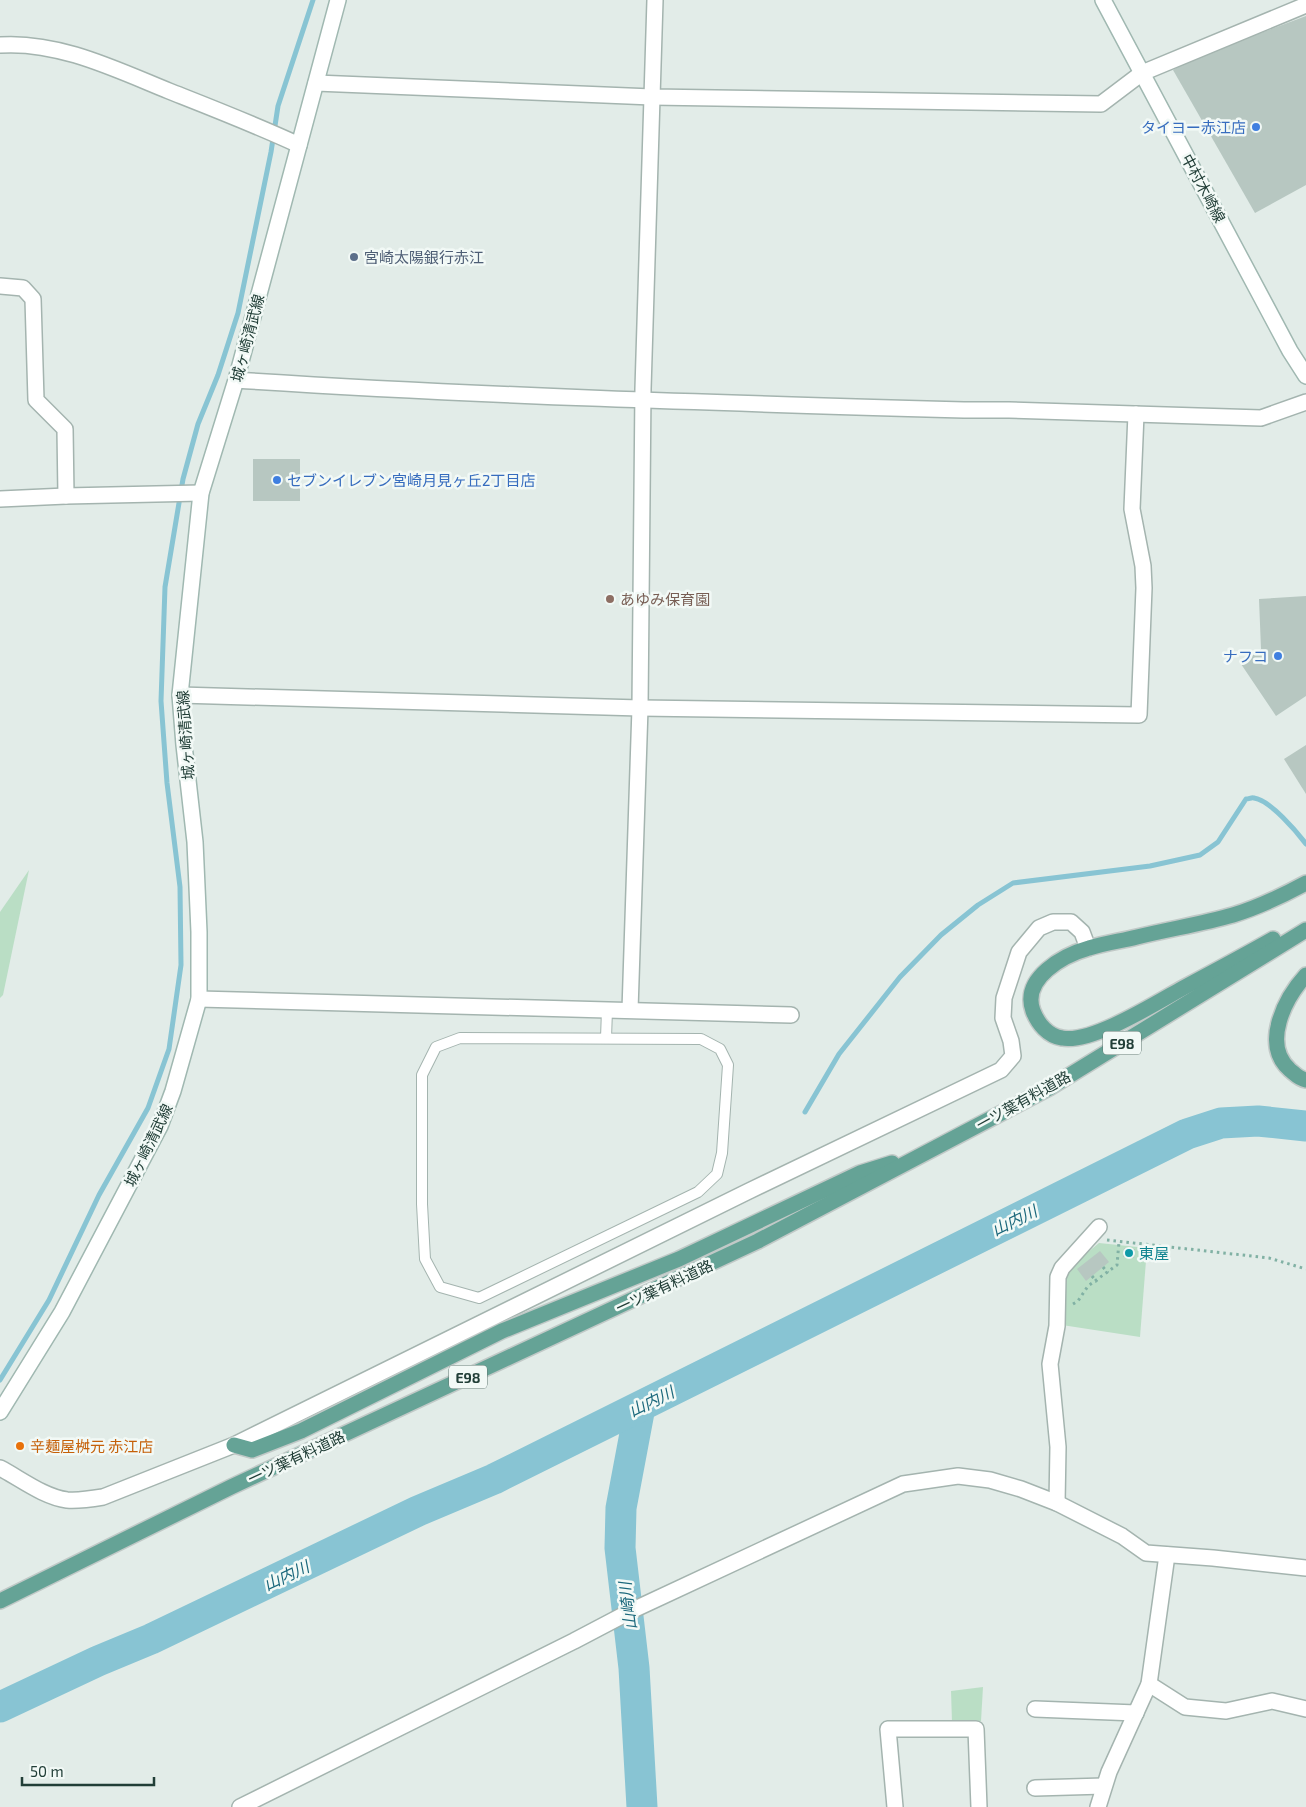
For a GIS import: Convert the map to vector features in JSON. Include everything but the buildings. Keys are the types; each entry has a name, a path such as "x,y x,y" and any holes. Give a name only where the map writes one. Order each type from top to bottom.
{"main road":[{"path":"1306,883 1268,904 1232,915 1088,948 1046,970 1035,983 1031,997 1032,1007 1037,1020 1046,1031 1061,1038 1077,1038 1113,1026 1306,922"},
{"name":"一ツ葉有料道路","path":"0,1601 231,1487 758,1241 1049,1088 1306,930"},
{"path":"1306,975 1279,1019 1276,1035 1279,1055 1286,1066 1302,1080 1306,1080"},
{"path":"234,1445 252,1450 301,1431 502,1331 679,1259 860,1173 934,1149"}],"street":[{"name":"城ヶ崎清武線","path":"0,1412 62,1312 160,1126 173,1091 199,998 199,932 195,842 180,695 196,494 236,380 338,0"},
{"path":"630,1010 640,708 643,401 655,0"},
{"name":"中村木崎線","path":"1102,0 1290,351 1306,376"},
{"path":"316,82 652,97 1100,104 1142,73 1306,5"},
{"path":"0,45 45,47 103,65 263,128 299,145"},
{"path":"0,286 22,288 33,299 36,400 65,429 66,496"},
{"path":"236,380 352,388 643,401 1262,418 1306,402"},
{"path":"180,695 640,708 1140,715 1144,588 1143,566 1132,509 1136,414"},
{"path":"0,499 196,494"},
{"path":"0,1468 49,1494 68,1500 87,1499 102,1497 234,1445 749,1191 1001,1070 1013,1056 1011,1041 1002,1018 1004,998 1019,952 1039,928 1053,922 1071,922 1082,932 1088,948"},
{"path":"199,998 790,1015"},
{"path":"1057,1503 1058,1447 1050,1364 1057,1326 1058,1276 1062,1268 1094,1233"},
{"path":"240,1807 633,1610 903,1484 958,1476 990,1480 1057,1503 1122,1536 1146,1553 1306,1568"},
{"path":"1098,1807 1108,1772 1149,1684 1167,1554"},
{"path":"1149,1684 1185,1707 1226,1711 1272,1701 1306,1708"},
{"path":"1035,1709 1136,1713"},
{"path":"895,1807 888,1729 976,1729 979,1807"},
{"path":"1035,1788 1104,1786"}],"lane":[{"path":"606,1038 607,1010"},
{"path":"460,1038 606,1038 701,1039 720,1049 728,1065 722,1153 717,1174 698,1192 479,1298 440,1287 424,1259 422,1204 422,1075 436,1047 460,1038"}],"path":[{"path":"1094,1233 1119,1242 1269,1258 1306,1269"},
{"path":"1057,1304 1072,1304 1078,1301 1088,1286 1097,1282 1117,1266 1119,1242"},
{"path":"1103,1267 1108,1273"},
{"path":"1092,1276 1097,1282"}],"green space":[{"path":"29,870 3,995 0,998 0,912"},
{"path":"1099,1243 1147,1248 1140,1337 1062,1325 1064,1275 1070,1267"},
{"path":"983,1687 981,1721 952,1722 951,1691"}],"waterway":[{"path":"0,1380 49,1300 99,1195 148,1108 169,1049 181,965 180,887 167,783 161,701 165,587 183,479 198,424 218,375 238,313 271,152 278,106 313,0"},
{"path":"805,1112 839,1054 900,977 941,935 978,905 1013,883 1150,866 1200,855 1218,842 1246,799 1252,798 1268,804 1306,844"},
{"name":"山内川","path":"0,1707 98,1661 151,1639 418,1511 494,1479 1187,1134 1221,1123 1258,1121 1306,1126"},
{"name":"山崎川","path":"640,1407 621,1508 620,1548 634,1668 642,1807"}],"place":[{"name":"タイヨー赤江店","path":"1256,127"},
{"name":"宮崎太陽銀行赤江","path":"354,257"},
{"name":"セブンイレブン宮崎月見ヶ丘2丁目店","path":"277,480"},
{"name":"あゆみ保育園","path":"610,599"},
{"name":"ナフコ","path":"1278,656"},
{"name":"東屋","path":"1129,1253"},
{"name":"辛麺屋桝元 赤江店","path":"20,1446"}]}
